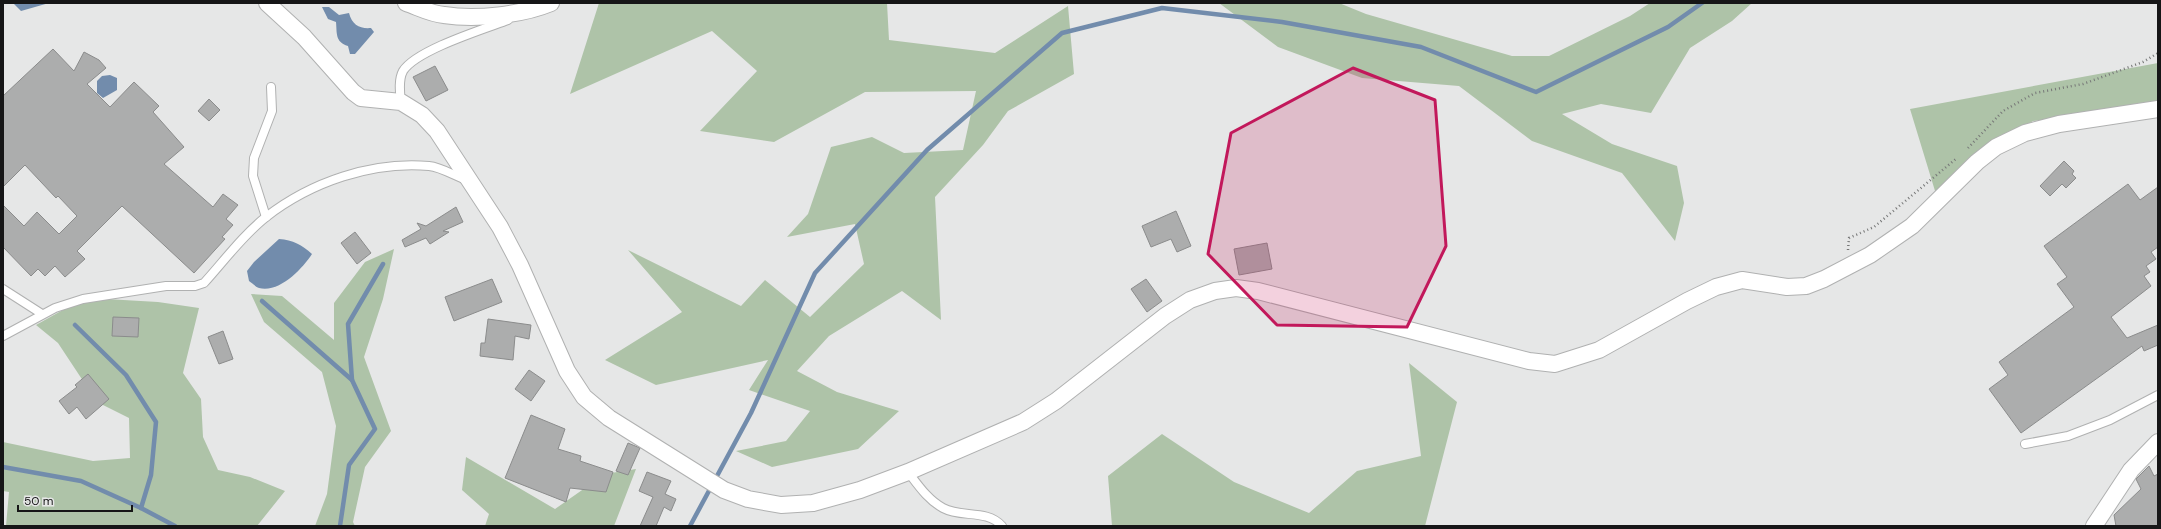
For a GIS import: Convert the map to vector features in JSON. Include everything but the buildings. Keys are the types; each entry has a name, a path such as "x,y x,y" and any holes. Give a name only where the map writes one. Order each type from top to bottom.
{"street":[{"path":"406,3 443,15 473,17 506,14 548,4"},
{"path":"275,6 353,92 361,98 401,102 422,115 437,131 500,227 520,265 566,371 584,397 608,418 724,490 748,499 781,505 813,502 860,490 908,472 1024,422 1056,401 1165,316 1190,300 1215,291 1236,288 1258,291 1529,361 1555,364 1599,350 1687,301 1716,287 1742,280 1787,287 1806,286 1846,268 1912,226 1977,162 1996,147 2025,133 2059,124 2158,109"},
{"path":"2094,526 2131,470 2158,442"}],"lane":[{"path":"401,102 400,80 403,71 435,47 548,4"},
{"path":"266,217 252,176 254,158 272,111 271,87"},
{"path":"3,336 42,314 83,299 166,286 195,286 204,283 266,217 313,187 346,175 387,167 430,166 470,182"},
{"path":"3,289 42,314"},
{"path":"2025,444 2068,436 2110,420 2158,395"},
{"path":"908,472 925,494 943,508 958,513 985,516 998,521 1002,526"}],"highlighted area":[{"path":"1353,68 1435,100 1446,246 1407,327 1277,325 1208,254 1231,133"}],"green space":[{"path":"599,3 887,3 889,40 995,53 1068,6 1074,74 1008,111 983,145 935,197 941,320 902,291 829,336 797,371 837,392 899,411 858,449 772,467 736,451 786,441 810,411 749,390 768,360 656,385 605,360 682,312 628,250 741,306 765,280 810,317 864,264 855,224 787,237 808,214 831,147 872,137 904,153 963,150 976,91 865,92 774,142 700,131 757,71 712,31 570,94"},
{"path":"1219,3 1339,3 1366,14 1512,56 1549,56 1630,16 1650,3 1752,3 1732,21 1690,48 1651,113 1601,104 1562,114 1612,144 1677,166 1684,203 1675,241 1622,173 1532,141 1459,86 1362,78 1278,47"},
{"path":"2158,63 2158,106 2096,115 2033,121 1997,144 1939,204 1910,109"},
{"path":"394,249 383,299 364,357 391,431 365,467 353,522 355,526 315,526 327,494 336,426 322,372 264,322 251,294 282,296 334,340 334,303 365,262"},
{"path":"106,299 158,302 199,308 183,373 201,399 203,437 218,470 250,477 285,491 257,526 6,526 9,492 3,491 3,442 93,461 130,458 129,418 97,402 58,343 36,325 70,306"},
{"path":"1409,363 1457,402 1425,526 1112,526 1108,476 1162,434 1234,482 1309,513 1357,471 1421,456"},
{"path":"466,457 555,509 605,474 636,469 614,526 485,526 489,514 462,490"}],"water":[{"path":"13,3 49,3 21,11"},
{"path":"322,7 329,7 339,15 349,13 354,23 363,28 371,28 374,32 355,54 350,54 348,46 339,40 336,22 328,19"},
{"path":"110,75 117,78 117,90 103,98 97,93 97,81 102,76"},
{"path":"279,239 289,240 305,248 312,254 290,278 275,287 267,289 259,288 249,281 247,271 254,262"}],"waterway":[{"path":"690,526 751,413 815,273 927,150 1062,33 1162,8 1282,22 1421,47 1536,92 1668,27 1702,3"},
{"path":"340,526 349,465 375,429 352,380 348,324 383,264"},
{"path":"262,301 352,380"},
{"path":"75,325 126,375 156,422 151,475 141,508"},
{"path":"3,467 81,481 141,508 175,526"}]}
